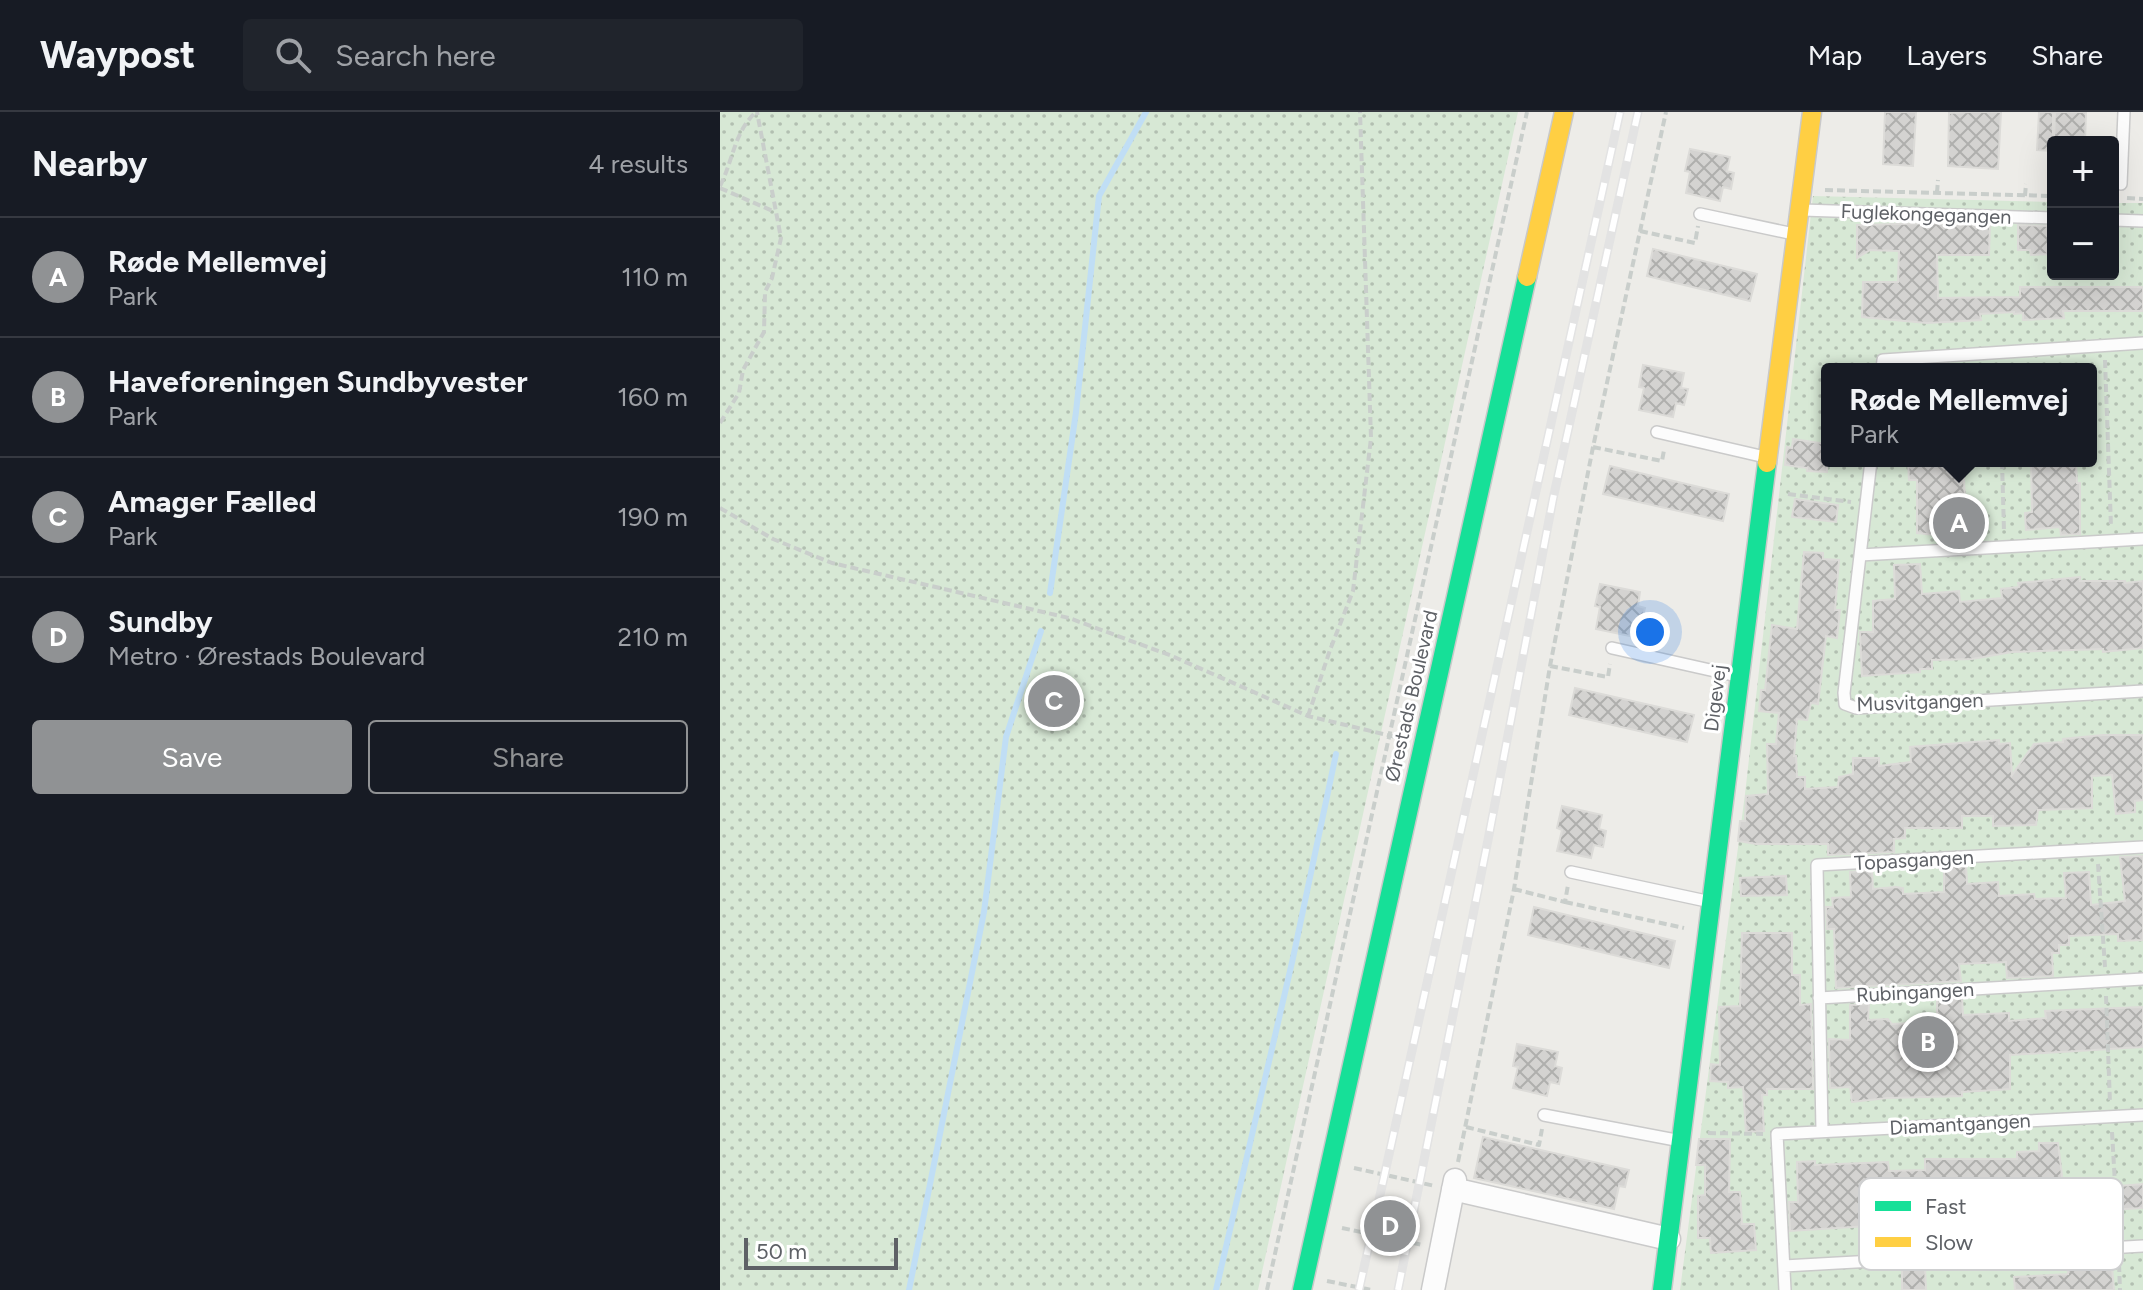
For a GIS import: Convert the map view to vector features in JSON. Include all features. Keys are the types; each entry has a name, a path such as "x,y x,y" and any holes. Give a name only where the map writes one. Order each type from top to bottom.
{"street":[{"name":"Ørestads Boulevard","path":"1302,1290 1564,112"},
{"name":"Digevej","path":"1662,1290 1812,112"},
{"path":"1433,1290 1454,1185 1669,1239"}],"lane":[{"path":"2121,184 2124,112"},
{"name":"Fuglekongegangen","path":"1800,210 2047,218"},
{"path":"1700,214 1797,235"},
{"path":"2119,220 2143,221"},
{"path":"1883,363 1883,360 2143,343"},
{"path":"1662,433 1768,458"},
{"name":"Musvitgangen","path":"1870,467 1845,704 1856,708 2143,691"},
{"path":"1860,555 2143,539"},
{"path":"1612,648 1740,676"},
{"name":"Topasgangen","path":"1819,998 1817,865 2143,847"},
{"path":"1571,872 1712,902"},
{"name":"Rubingangen","path":"1819,998 2143,979"},
{"path":"1819,998 1822,1130"},
{"path":"1544,1115 1682,1137"},
{"name":"Diamantgangen","path":"1777,1134 2143,1115"},
{"path":"1777,1134 1785,1290"},
{"path":"2123,1247 2143,1246"},
{"path":"1784,1266 1859,1262"}],"path":[{"path":"720,423 739,393 743,370 764,332 765,292 772,278 781,238 757,112 743,123 730,167 720,187 775,212"},
{"path":"1308,716 1353,591 1371,438 1360,112"},
{"path":"1267,1290 1527,112"},
{"path":"1330,1163 1454,1185 1514,889 1550,666 1593,447 1666,112"},
{"path":"1937,193 1938,180"},
{"path":"2025,196 2026,184"},
{"path":"1802,190 2047,196"},
{"path":"1640,231 1695,243 1700,214"},
{"path":"2105,346 2111,541"},
{"path":"1593,447 1662,461 1662,433"},
{"path":"2002,467 2005,548"},
{"path":"1763,490 1865,504"},
{"path":"720,508 804,553 832,563 1069,618 1172,656 1308,716 1423,744"},
{"path":"1550,666 1608,677 1612,648"},
{"path":"2097,850 2115,1178"},
{"path":"1565,902 1571,872"},
{"path":"1514,889 1708,933"},
{"path":"1465,1127 1539,1145 1544,1115"},
{"path":"1682,1137 1777,1134"},
{"path":"1317,1222 1441,1249"},
{"path":"1378,1250 1388,1253 1391,1239"},
{"path":"2120,1270 2120,1290"}],"green space":[{"path":"720,112 1518,112 1258,1290 720,1290"},
{"path":"1813,196 2047,202 2047,280 2119,280 2119,203 2143,203 2143,1290 1680,1290 1745,794"}],"building":[{"path":"1885,112 1916,112 1913,166 1883,164"},
{"path":"2001,112 1998,169 1948,166 1949,113"},
{"path":"2039,112 2053,112 2053,136 2047,136 2047,151 2037,150"},
{"path":"2055,112 2086,112 2085,136 2054,136"},
{"path":"1690,149 1730,157 1727,171 1734,173 1731,189 1723,187 1720,201 1686,193 1690,172 1685,171"},
{"path":"1990,224 1989,255 1937,255 1938,298 2020,297 2020,287 2143,287 2143,311 2063,311 2064,318 2023,320 2023,313 2014,312 1980,314 1981,320 1927,323 1862,317 1863,282 1898,282 1899,251 1870,250 1857,258 1857,225"},
{"path":"2018,225 2047,226 2047,254 2031,255 2030,250 2018,250"},
{"path":"1653,249 1757,274 1750,301 1647,276"},
{"path":"1643,365 1684,373 1681,388 1688,389 1684,405 1676,403 1673,417 1639,410 1644,388 1639,387"},
{"path":"1793,439 1821,443 1821,467 1827,467 1827,472 1785,465 1787,447 1792,448"},
{"path":"1610,466 1729,494 1723,521 1603,494"},
{"path":"1908,467 1963,467 1966,517 1978,517 1979,533 1917,533 1917,480 1909,480"},
{"path":"2031,467 2076,467 2077,483 2080,483 2080,534 2061,535 2060,527 2026,530 2025,513 2032,512"},
{"path":"1795,499 1838,505 1836,522 1792,517"},
{"path":"1804,552 1823,553 1823,559 1839,560 1835,610 1840,610 1837,638 1826,636 1818,704 1811,703 1807,720 1797,719 1794,756 1797,777 1805,777 1805,789 1838,787 1839,777 1853,774 1853,758 1879,758 1879,766 1911,762 1910,747 1999,740 1999,744 2010,743 2012,775 2034,744 2103,735 2143,735 2143,800 2135,801 2135,812 2116,814 2112,775 2092,776 2092,808 2038,810 2036,825 1993,826 1993,816 1962,816 1962,828 1905,828 1905,838 1894,839 1894,852 1828,855 1828,844 1738,841 1740,821 1745,821 1746,796 1768,794 1767,744 1776,744 1779,713 1759,711 1761,690 1765,690 1772,625 1797,629"},
{"path":"1920,564 1922,594 1959,591 1960,602 2002,598 2001,589 2019,587 2018,583 2080,577 2080,581 2143,581 2143,648 2103,652 2103,649 2012,652 1972,659 1932,660 1932,669 1920,669 1920,672 1862,676 1860,632 1873,632 1873,601 1895,599 1894,565"},
{"path":"1600,584 1640,592 1638,606 1645,608 1641,624 1633,622 1630,636 1596,629 1600,607 1595,606"},
{"path":"1575,688 1694,715 1687,742 1569,715"},
{"path":"1562,806 1602,815 1599,829 1606,831 1603,847 1594,845 1591,858 1557,851 1562,830 1557,828"},
{"path":"2143,856 2143,940 2118,941 2118,934 2069,936 2069,945 2059,945 2059,953 2052,953 2053,976 2007,978 2006,962 1959,964 1961,981 1836,988 1834,929 1827,929 1826,907 1833,907 1832,898 1851,897 1850,872 1872,870 1873,889 1903,888 1903,894 1944,892 1944,867 1966,865 1967,884 1998,882 1999,896 2034,894 2035,899 2066,898 2064,873 2089,872 2091,905 2125,901 2120,857"},
{"path":"1786,876 1787,895 1741,896 1740,878"},
{"path":"1534,907 1675,941 1669,968 1528,935"},
{"path":"1742,933 1792,933 1792,975 1800,975 1800,1005 1811,1004 1813,1089 1767,1089 1767,1095 1762,1095 1764,1131 1746,1132 1743,1087 1728,1088 1728,1082 1710,1081 1711,1064 1720,1065 1719,1007 1740,1006"},
{"path":"1962,998 1963,1015 2009,1013 2009,1021 2046,1018 2045,1011 2143,1007 2143,1047 2010,1055 2010,1089 1962,1092 1962,1096 1852,1102 1850,1087 1830,1088 1829,1039 1850,1040 1850,1005 1869,1004 1868,1020 1888,1019 1892,1024 1937,1022 1937,1000"},
{"path":"1517,1044 1558,1052 1555,1066 1562,1068 1559,1084 1550,1082 1547,1096 1513,1088 1518,1067 1513,1066"},
{"path":"1483,1137 1629,1170 1625,1187 1619,1186 1614,1209 1474,1178"},
{"path":"1699,1139 1730,1139 1729,1192 1740,1192 1742,1224 1754,1224 1756,1250 1711,1253 1710,1238 1698,1238 1698,1196 1705,1195 1705,1165 1696,1165"},
{"path":"2039,1143 2058,1143 2062,1178 1859,1178 1859,1227 1790,1231 1789,1202 1798,1202 1797,1162 1815,1161 1815,1165 1888,1162 1889,1171 1925,1170 1925,1159 2017,1159 2017,1152 2039,1151"},
{"path":"2143,1184 2143,1208 2123,1209 2123,1186"},
{"path":"1902,1270 1925,1270 1926,1290 1902,1290"},
{"path":"2068,1270 2112,1270 2114,1290 2015,1290 2014,1277 2068,1274"}],"waterway":[{"path":"1050,593 1076,412 1099,196 1146,112"},
{"path":"909,1290 984,912 1006,737 1041,631"},
{"path":"1216,1290 1293,958 1336,754"}],"railway":[{"path":"1359,1290 1620,112"},
{"path":"1398,1290 1553,499 1638,112"}],"traffic: fast":[{"path":"1302,1290 1527,277"},
{"path":"1662,1290 1767,463"}],"traffic: slow":[{"path":"1527,277 1564,112"},
{"path":"1767,463 1812,112"}],"place":[{"name":"Røde Mellemvej","path":"1959,523"},
{"name":"Amager Fælled","path":"1054,701"},
{"name":"Haveforeningen Sundbyvester","path":"1928,1042"},
{"name":"Sundby","path":"1390,1226"}]}
